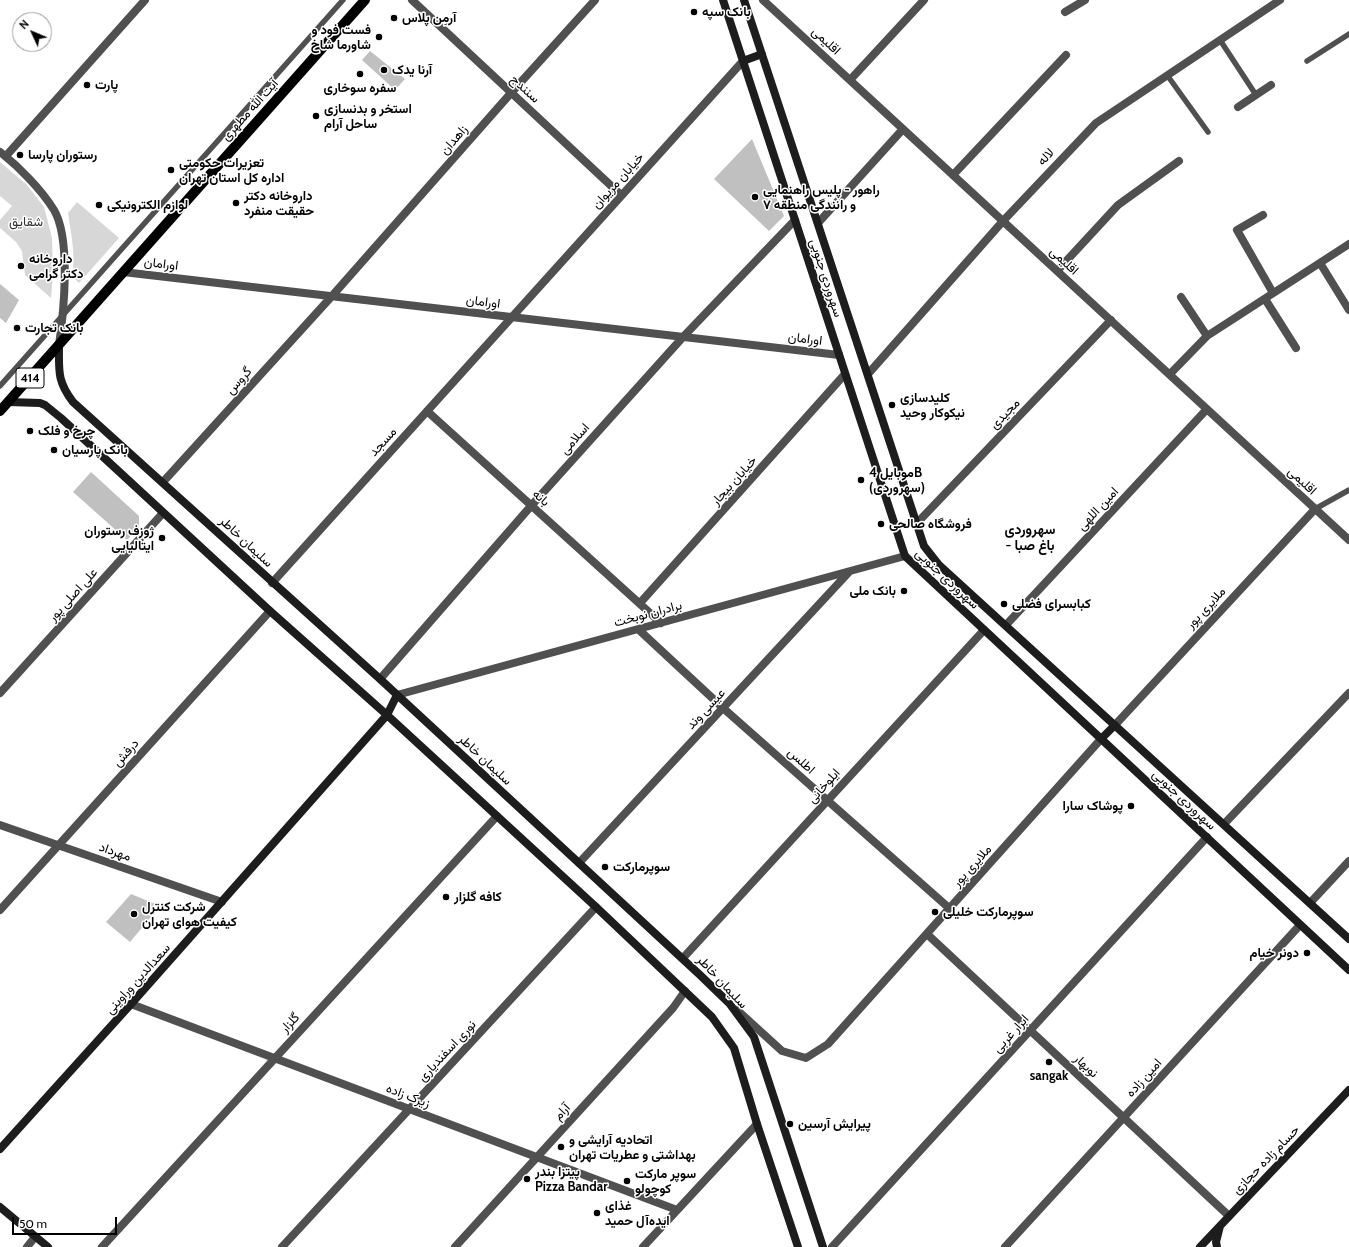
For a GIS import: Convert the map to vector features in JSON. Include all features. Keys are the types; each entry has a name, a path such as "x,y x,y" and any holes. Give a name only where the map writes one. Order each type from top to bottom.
{"main road":[{"name":"آیت الله مطهری","path":"59,345 365,0"},
{"name":"سهروردی جنوبی","path":"722,0 905,556 1349,970"},
{"name":"سهروردی جنوبی","path":"744,0 924,546 939,565 1349,939"},
{"path":"743,61 762,54"},
{"name":"414","path":"0,411 59,345"},
{"name":"سلیمان خاطر","path":"59,345 60,377 62,385 79,408 163,482 272,583 380,679 683,958 729,1003 754,1037 822,1247"},
{"path":"8,402 32,402 45,405 61,418 270,611 387,715 596,907 712,1017 734,1048 757,1124 798,1247"},
{"name":"سعدالدین وراوینی","path":"0,1149 222,902 387,715 397,695"},
{"path":"1101,739 1115,725"},
{"name":"حسام زاده حجازی","path":"1200,1247 1349,1090"},
{"path":"0,1207 48,1247"},
{"path":"1217,1247 1216,1242 1220,1225"}],"street":[{"path":"59,345 64,313 64,260 58,219 54,210 37,188 3,154 145,0"},
{"name":"سنندج","path":"412,0 621,195"},
{"name":"زاهدان","path":"332,296 595,0"},
{"name":"اقلیمی","path":"763,0 1349,540"},
{"path":"850,80 924,0"},
{"path":"1065,12 1085,0"},
{"name":"لاله","path":"868,374 1003,220 1096,123 1280,0"},
{"path":"953,174 1066,55"},
{"name":"خیابان مریوان","path":"512,317 743,61"},
{"path":"1238,106 1271,84"},
{"path":"818,223 903,129"},
{"path":"1057,271 1118,205 1179,161"},
{"path":"1263,215 1236,230 1273,294"},
{"name":"اسلامی","path":"380,679 531,506 683,337 795,220"},
{"path":"1170,374 1207,336 1349,244"},
{"path":"1320,263 1349,310"},
{"name":"اورامان","path":"123,272 839,355"},
{"name":"گروس","path":"163,482 332,296"},
{"path":"1181,297 1207,336"},
{"path":"1265,299 1296,348"},
{"name":"مسجد","path":"272,583 512,317"},
{"name":"مجیدی","path":"917,523 1111,320"},
{"name":"خیابان بیجار","path":"640,603 845,374"},
{"name":"امین اللهی","path":"1006,625 1207,409"},
{"name":"بانه","path":"426,411 661,623"},
{"name":"ملایری پور","path":"1115,725 1315,509"},
{"name":"علی اصلی پور","path":"0,693 163,513"},
{"name":"برادران نوبخت","path":"397,695 905,556"},
{"name":"عیسی وند","path":"579,863 850,571"},
{"name":"درفش","path":"0,910 270,611"},
{"name":"اطلس","path":"638,629 724,708 949,908"},
{"name":"ایلوخانی","path":"683,958 984,630"},
{"path":"1224,824 1349,693"},
{"name":"ملایری پور","path":"729,1003 782,1051 806,1058 828,1044 1101,739"},
{"name":"گلزار","path":"102,1247 497,816"},
{"name":"مهرداد","path":"0,825 222,902"},
{"name":"ابرار غربی","path":"832,1247 1207,837"},
{"path":"1310,903 1349,862"},
{"name":"نوری اسفندیاری","path":"282,1247 596,907"},
{"name":"امین زاده","path":"1005,1247 1300,924"},
{"name":"نوبهار","path":"927,934 1229,1216"},
{"name":"آرام","path":"455,1247 674,1008 685,991"},
{"name":"زیرک زاده","path":"131,1004 677,1210"},
{"path":"643,1247 757,1124"},
{"path":"27,1247 36,1237"}],"lane":[{"path":"0,386 343,0"},
{"path":"1306,61 1349,34"},
{"path":"1220,40 1256,95"},
{"path":"1168,75 1208,132"},
{"path":"1315,509 1349,490"}],"green space":[{"name":"شقایق","path":"0,162 27,185 44,207 52,238 53,274 51,298 25,275 22,251 16,242 0,228 0,220 12,206 0,196"},
{"path":"77,202 119,238 79,283 72,276 73,252 68,213"}],"building":[{"name":"آرنا یدک","path":"370,51 405,79 395,90 362,60"},
{"name":"راهور - پلیس راهنمایی و رانندگی منطقه ۷","path":"752,139 784,216 769,231 714,179"},
{"path":"0,284 19,300 6,323 0,318"},
{"path":"91,472 139,516 139,527 127,540 73,492"},
{"name":"شرکت کنترل کیفیت هوای تهران","path":"131,894 160,906 130,942 106,922"}],"place":[{"name":"بانک سپه","path":"694,12"},
{"name":"آرمِن پلاس","path":"394,18"},
{"name":"فست فود و شاورما شاخ","path":"379,37"},
{"name":"آرنا یدک","path":"384,70"},
{"name":"سفره سوخاری","path":"360,74"},
{"name":"پارت","path":"87,85"},
{"name":"استخر و بدنسازی ساحل آرام","path":"316,116"},
{"name":"رستوران پارسا","path":"20,155"},
{"name":"تعزیرات حکومتی اداره کل استان تهران","path":"171,170"},
{"name":"راهور - پلیس راهنمایی و رانندگی منطقه ۷","path":"755,197"},
{"name":"داروخانه دکتر حقیقت منفرد","path":"236,203"},
{"name":"لوازم الکترونیکی","path":"99,205"},
{"name":"داروخانه دکتر گرامی","path":"21,266"},
{"name":"بانک تجارت","path":"17,328"},
{"name":"کلیدسازی نیکوکار وحید","path":"892,405"},
{"name":"چرخ و فلک","path":"30,431"},
{"name":"بانک پارسیان","path":"54,450"},
{"name":"موبایل 4B (سهروردی)","path":"861,480"},
{"name":"فروشگاه صالحی","path":"881,524"},
{"name":"ژوزف رستوران ایتالیایی","path":"162,538"},
{"name":"بانک ملی","path":"904,591"},
{"name":"کبابسرای فضلی","path":"1004,604"},
{"name":"پوشاک سارا","path":"1131,806"},
{"name":"سوپرمارکت","path":"605,867"},
{"name":"کافه گلزار","path":"446,897"},
{"name":"سوپرمارکت خلیلی","path":"935,912"},
{"name":"شرکت کنترل کیفیت هوای تهران","path":"134,914"},
{"name":"دونر خیام","path":"1307,953"},
{"name":"sangak","path":"1049,1062"},
{"name":"پیرایش آرسین","path":"790,1124"},
{"name":"اتحادیه آرایشی و بهداشتی و عطریات تهران","path":"561,1147"},
{"name":"پیتزا بندر Pizza Bandar","path":"527,1179"},
{"name":"سوپر مارکت کوچولو","path":"627,1181"},
{"name":"غذای ایده‌آل حمید","path":"597,1213"}],"district":[{"name":"سهروردی - باغ صبا","path":"1030,538"}]}
